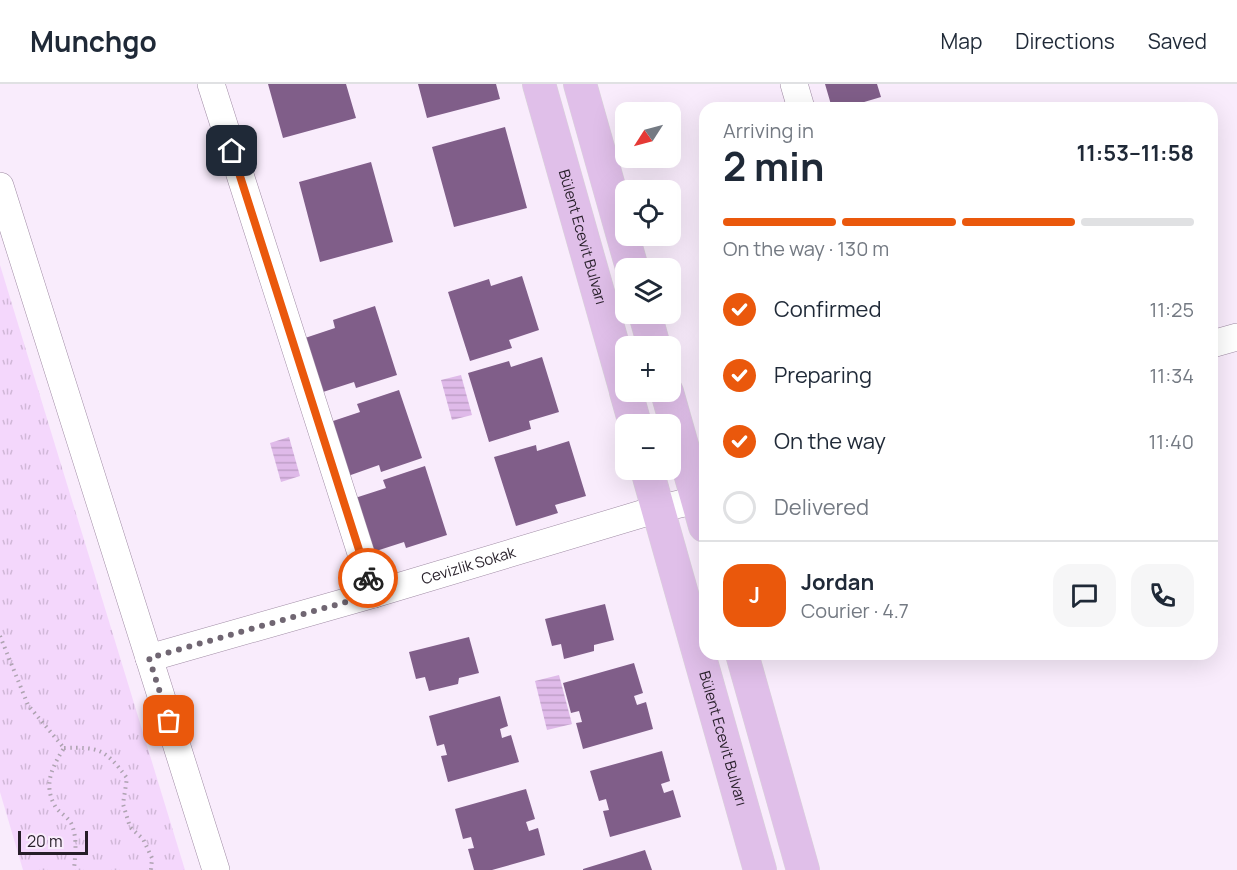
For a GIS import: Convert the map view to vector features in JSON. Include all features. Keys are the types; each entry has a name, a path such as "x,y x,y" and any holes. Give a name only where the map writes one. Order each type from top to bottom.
{"main road":[{"name":"Bülent Ecevit Bulvarı","path":"539,84 615,352"},
{"path":"580,84 629,258"},
{"path":"670,402 699,495"},
{"name":"Bülent Ecevit Bulvarı","path":"650,480 699,654"},
{"name":"Bülent Ecevit Bulvarı","path":"701,660 760,870"},
{"path":"744,660 803,870"}],"street":[{"path":"211,84 374,594"},
{"path":"794,84 799,102"},
{"path":"0,186 216,870"},
{"path":"1218,342 1237,337"},
{"name":"Cevizlik Sokak","path":"149,658 658,509 699,508"}],"path":[{"path":"0,636 28,705 64,748"},
{"path":"64,748 87,747 109,755 127,778 123,804 130,827 143,839 152,858 151,870"},
{"path":"64,748 54,765 48,786 55,807 70,822 76,845 74,870"}],"green space":[{"path":"0,265 185,870 23,870 0,792"}],"shaded area":[{"path":"461,375 472,415 452,420 441,380"},
{"path":"289,437 300,476 281,482 270,443"},
{"path":"559,675 572,724 547,730 535,681"}],"building":[{"path":"268,84 346,84 356,118 283,138"},
{"path":"418,84 496,84 500,99 427,118"},
{"path":"825,84 877,84 881,97 864,102 830,102"},
{"path":"505,127 527,208 454,227 432,147"},
{"path":"371,162 393,242 320,262 299,182"},
{"path":"522,276 539,330 509,340 512,348 470,361 448,292 489,279 491,286"},
{"path":"375,306 397,375 356,388 354,382 323,392 305,338 335,328 333,320"},
{"path":"542,357 559,412 529,421 531,429 489,442 468,373 509,361 511,367"},
{"path":"399,390 422,458 381,472 379,465 348,476 330,422 360,412 357,404"},
{"path":"569,441 586,496 555,505 558,513 516,526 494,457 536,445 537,451"},
{"path":"425,466 447,535 406,548 404,542 373,552 355,498 386,488 383,480"},
{"path":"605,604 614,640 594,645 594,651 564,659 561,644 552,646 545,619"},
{"path":"469,637 479,673 459,678 458,684 429,691 425,677 416,679 409,652"},
{"path":"634,663 643,693 634,696 637,705 646,702 653,729 583,749 576,723 582,722 579,711 571,713 563,683"},
{"path":"500,696 508,726 500,729 502,738 511,735 519,762 448,782 441,756 447,755 444,744 437,746 429,716"},
{"path":"662,751 670,781 661,784 664,793 673,790 681,817 610,837 603,811 609,810 606,799 599,801 590,771"},
{"path":"526,789 535,819 526,822 529,831 538,828 545,855 492,870 474,870 468,849 474,848 471,837 463,839 455,809"},
{"path":"645,850 652,870 583,870 583,869"}],"way so far":[{"path":"169,721 149,658 374,594 368,578"}],"route":[{"path":"232,151 368,578"}]}
